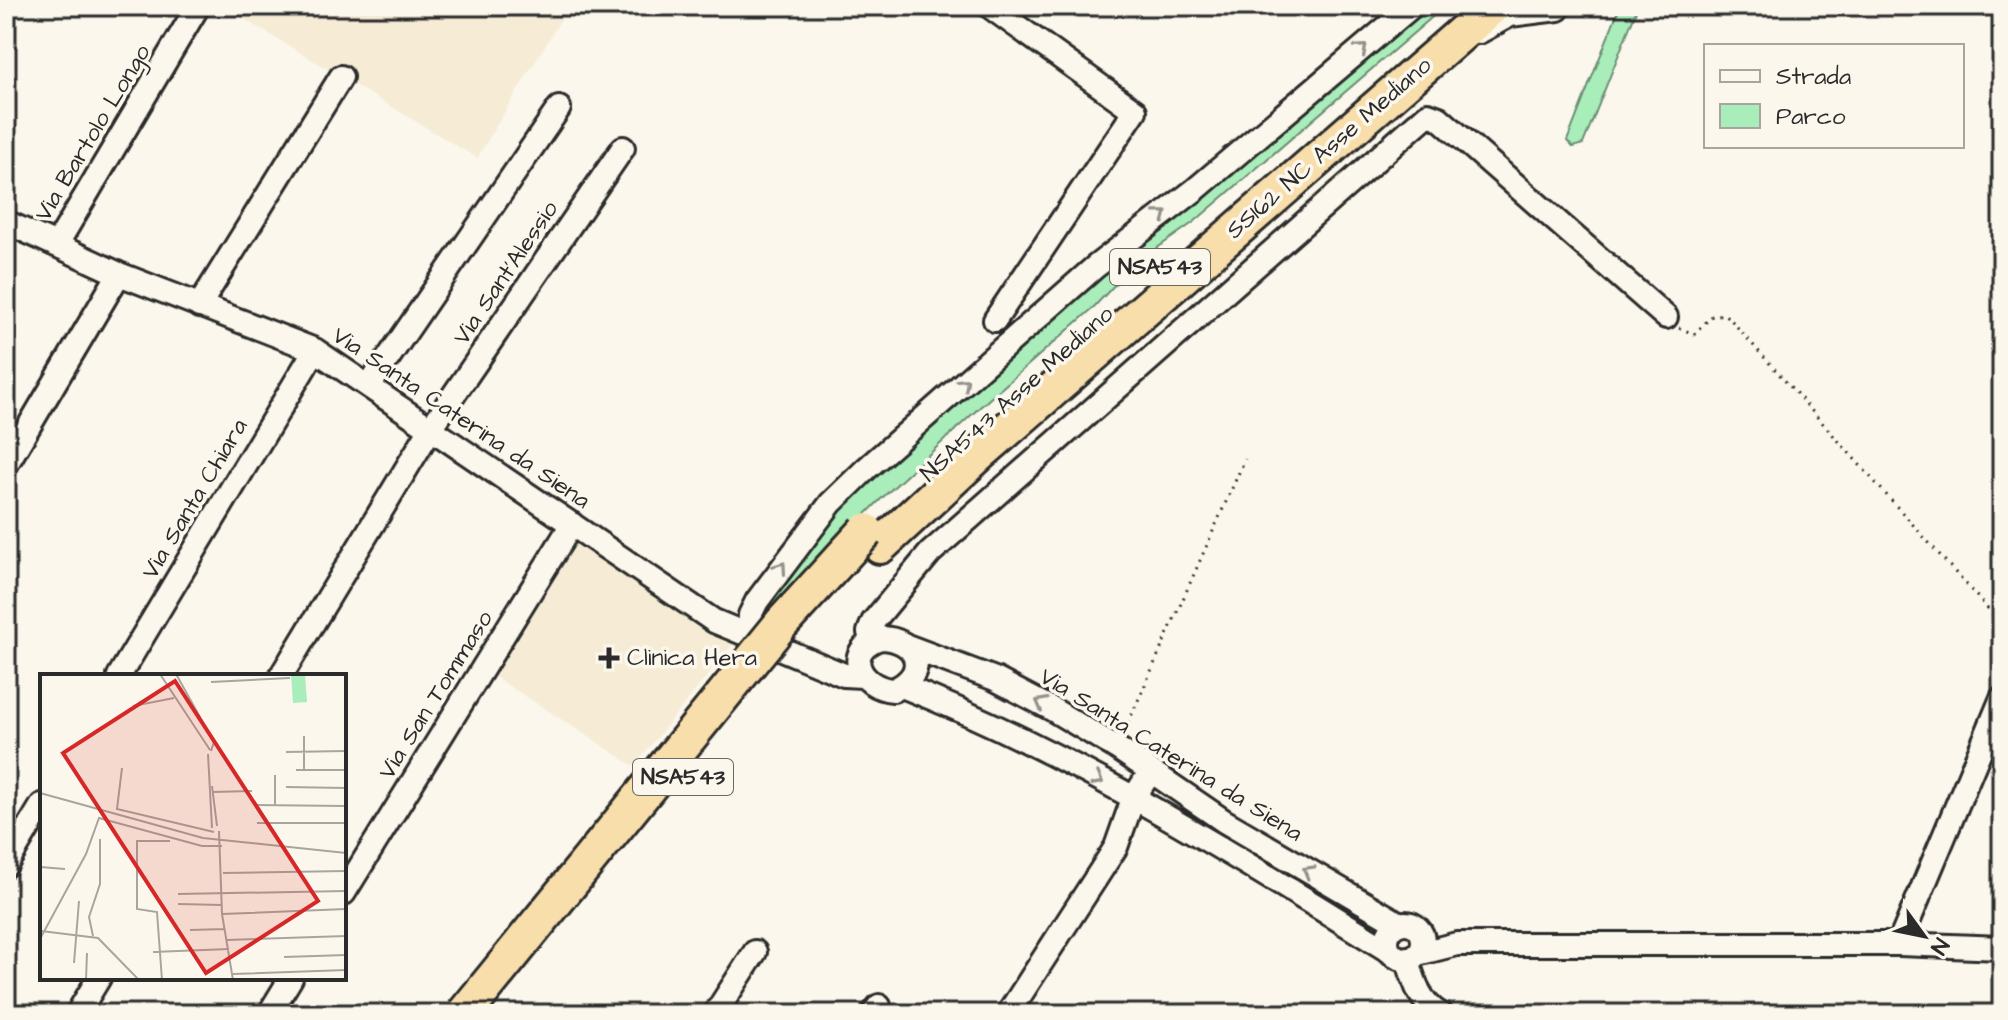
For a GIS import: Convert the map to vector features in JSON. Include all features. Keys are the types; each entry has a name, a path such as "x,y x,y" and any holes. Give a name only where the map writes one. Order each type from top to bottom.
{"highway":[{"name":"NSA543 Asse Mediano","path":"493,1014 873,539 960,441 1458,6"},
{"name":"SS162 NC Asse Mediano","path":"464,1014 782,623 873,539 977,456 1493,6"}],"street":[{"name":"Via Bartolo Longo","path":"57,244 198,6"},
{"path":"989,6 1135,111 995,320"},
{"path":"749,636 750,615 757,601 831,503 1095,267 1196,189 1412,6"},
{"path":"1442,50 1510,15 1558,9"},
{"path":"199,306 341,77"},
{"path":"369,386 559,108"},
{"path":"864,658 891,638 907,646 917,662 916,670 902,686 893,690 882,689 864,658 869,632 873,622 930,553 1428,114 1439,118 1666,317"},
{"name":"Via Sant'Alessio","path":"282,674 431,428 623,148"},
{"name":"Via Santa Caterina da Siena","path":"6,222 119,274 315,350 714,621 827,667 838,667 864,658"},
{"path":"6,465 119,274"},
{"name":"Via Santa Chiara","path":"120,674 315,350"},
{"name":"Via San Tommaso","path":"346,890 572,524"},
{"name":"Via Santa Caterina da Siena","path":"907,646 1009,686 1117,748 1224,821 1341,890 1407,944"},
{"path":"902,686 1020,739 1133,799 1207,839 1328,913 1407,944 1899,944 2002,948"},
{"path":"1899,944 2002,698"},
{"path":"1008,1014 1116,847 1133,799 1151,771"},
{"path":"6,865 40,808"},
{"path":"1328,913 1341,890"},
{"path":"1407,944 1421,997 1440,1014"},
{"path":"715,1014 755,952"},
{"path":"77,1014 98,980"},
{"path":"269,1014 290,980"}],"path":[{"path":"1666,317 1683,332 1694,334 1712,316 1724,314 1731,320 2002,625"},
{"path":"1117,748 1245,459"}],"shaded area":[{"path":"222,6 569,6 477,158"},
{"name":"Clinica Hera","path":"572,540 694,623 733,644 634,766 489,673"}],"green space":[{"path":"1419,6 1445,6 1194,222 1133,265 1092,309 882,498 771,616 770,606 782,584 838,508 972,385"},
{"path":"1620,6 1638,6 1583,144 1573,147 1567,141"}],"place":[{"name":"Clinica Hera","path":"609,658"}]}
